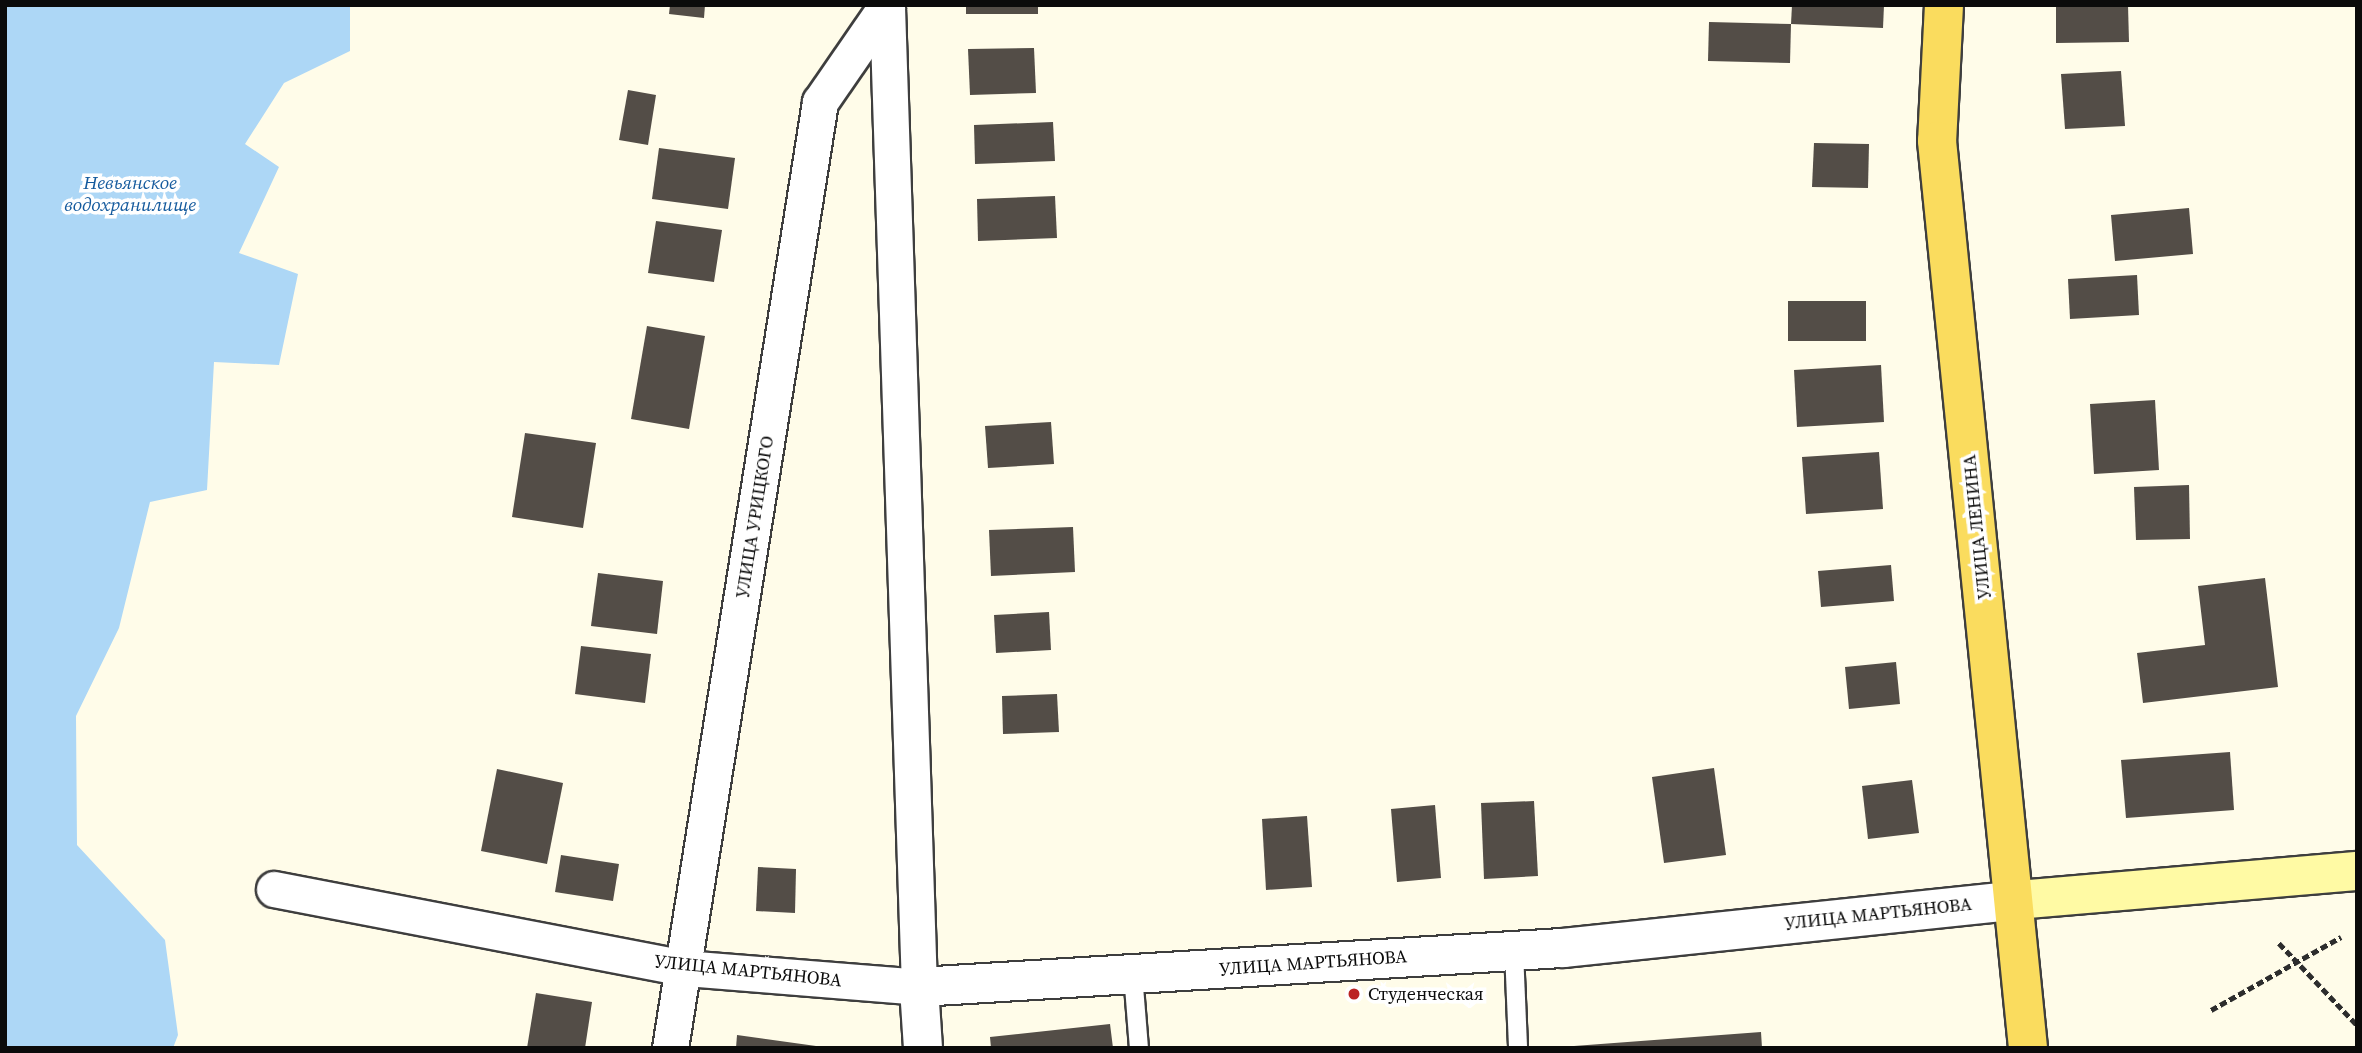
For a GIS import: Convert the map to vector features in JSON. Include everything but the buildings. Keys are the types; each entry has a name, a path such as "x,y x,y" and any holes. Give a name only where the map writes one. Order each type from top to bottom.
{"main road":[{"name":"УЛИЦА ЛЕНИНА","path":"1944,5 1937,141 2017,900 2028,1048"},
{"name":"УЛИЦА МАРТЬЯНОВА","path":"2017,900 2357,872"}],"street":[{"name":"УЛИЦА УРИЦКОГО","path":"670,1048 685,968 820,102 887,5"},
{"path":"887,5 923,1048"},
{"name":"УЛИЦА МАРТЬЯНОВА","path":"274,889 685,968 919,987 1514,951 2017,900"}],"lane":[{"path":"1514,951 1518,1048"},
{"path":"1133,974 1139,1048"}],"path":[{"path":"2211,1010 2341,937"},
{"path":"2279,943 2357,1026"}],"water":[{"name":"Невьянское водохранилище","path":"5,5 350,5 350,51 284,83 245,144 279,167 239,253 298,274 279,365 214,362 207,490 150,502 119,628 76,716 77,845 165,940 178,1035 173,1048 5,1048"}],"place":[{"name":"Студенческая","path":"1354,994"}]}
